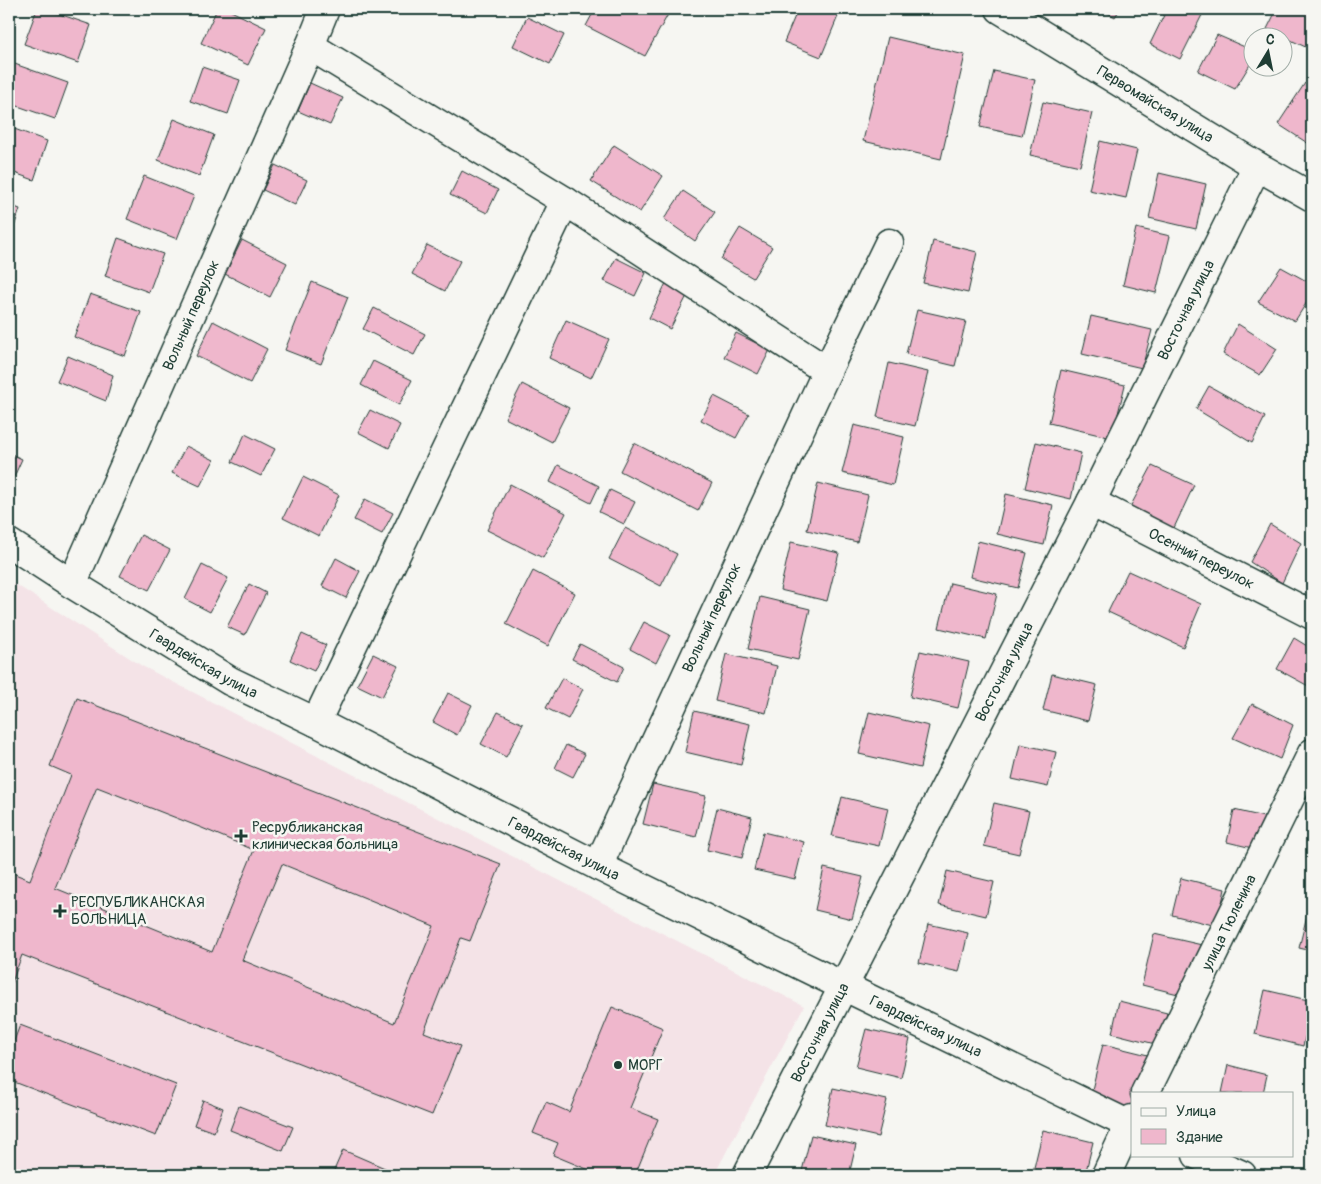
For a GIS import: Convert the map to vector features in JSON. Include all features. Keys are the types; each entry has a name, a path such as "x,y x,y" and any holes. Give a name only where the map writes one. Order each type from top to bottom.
{"street":[{"name":"Вольный переулок","path":"72,584 325,9"},
{"name":"Первомайская улица","path":"1000,9 1312,197"},
{"path":"310,46 566,200 827,370"},
{"name":"Восточная улица","path":"746,1175 1091,502 1258,166"},
{"path":"316,722 566,200"},
{"name":"Вольный переулок","path":"598,866 827,370 889,243"},
{"name":"Осенний переулок","path":"1091,502 1312,615"},
{"name":"Гвардейская улица","path":"9,543 72,584 230,680 598,866 1131,1123"},
{"name":"улица Тюленина","path":"1145,1092 1312,753"},
{"path":"1106,1175 1131,1123"},
{"path":"1199,1156 1242,1175"}],"shaded area":[{"name":"Ресрубликанская клиническая больница","path":"9,580 142,666 804,1006 714,1175 9,1175"}],"building":[{"path":"37,9 45,9 91,25 78,63 24,44"},
{"path":"80,9 95,9 93,14"},
{"path":"217,9 227,9 266,28 248,65 201,43"},
{"path":"595,9 671,9 645,56 586,26"},
{"path":"798,9 841,9 821,57 784,42"},
{"path":"1101,9 1120,9 1115,17"},
{"path":"1167,9 1194,9 1203,13 1180,59 1150,44"},
{"path":"1277,9 1312,9 1312,50 1294,42 1294,28 1268,28"},
{"path":"527,17 564,35 550,64 513,46"},
{"path":"1217,35 1244,47 1244,74 1235,89 1198,71"},
{"path":"888,37 965,55 941,159 863,141"},
{"path":"9,62 68,83 55,119 9,103"},
{"path":"202,67 240,80 228,114 190,101"},
{"path":"994,71 1035,80 1022,136 980,127"},
{"path":"310,83 343,98 330,125 298,111"},
{"path":"1305,83 1312,88 1312,146 1278,124"},
{"path":"1043,102 1092,113 1080,166 1030,155"},
{"path":"174,119 214,135 199,176 158,160"},
{"path":"9,127 47,141 34,180 9,171"},
{"path":"1100,141 1137,150 1126,198 1089,190"},
{"path":"614,145 663,176 640,212 591,181"},
{"path":"275,165 307,180 295,205 263,190"},
{"path":"462,171 498,190 487,213 450,195"},
{"path":"1159,173 1206,184 1196,229 1149,218"},
{"path":"144,176 194,196 177,239 127,219"},
{"path":"683,191 715,212 695,241 664,219"},
{"path":"9,205 20,209 9,242"},
{"path":"740,228 772,247 753,278 721,259"},
{"path":"1136,228 1170,236 1156,293 1123,285"},
{"path":"118,238 163,254 149,292 105,276"},
{"path":"242,240 287,263 270,297 225,274"},
{"path":"933,241 977,252 968,293 923,283"},
{"path":"427,245 460,261 445,291 412,274"},
{"path":"616,258 646,273 635,296 604,281"},
{"path":"1281,267 1312,284 1312,294 1295,321 1258,302"},
{"path":"667,281 689,292 670,329 649,318"},
{"path":"312,282 348,297 321,364 285,350"},
{"path":"90,294 141,312 125,356 74,337"},
{"path":"374,308 425,334 414,355 363,329"},
{"path":"917,310 966,321 955,366 906,354"},
{"path":"1091,316 1152,330 1142,368 1082,354"},
{"path":"566,320 609,339 591,378 549,358"},
{"path":"213,321 267,349 250,383 196,356"},
{"path":"1238,324 1277,349 1260,375 1223,354"},
{"path":"736,333 770,350 758,374 724,357"},
{"path":"68,356 113,375 106,401 57,381"},
{"path":"373,361 412,380 399,405 361,385"},
{"path":"889,363 928,372 915,426 877,417"},
{"path":"1061,370 1125,385 1112,438 1049,423"},
{"path":"522,384 569,408 552,442 505,418"},
{"path":"1209,386 1265,417 1252,443 1196,409"},
{"path":"714,396 749,414 736,438 701,420"},
{"path":"370,410 400,425 389,448 358,432"},
{"path":"854,425 904,437 893,485 842,473"},
{"path":"245,434 275,449 261,476 232,462"},
{"path":"1036,442 1081,453 1071,499 1025,488"},
{"path":"634,443 712,483 698,511 620,471"},
{"path":"186,446 214,460 200,486 172,473"},
{"path":"9,453 22,459 9,488"},
{"path":"558,465 599,486 591,503 550,482"},
{"path":"1152,466 1194,485 1173,530 1129,509"},
{"path":"303,477 339,495 319,536 283,518"},
{"path":"818,483 868,495 857,542 807,530"},
{"path":"510,484 566,513 543,558 487,530"},
{"path":"610,490 635,502 624,524 599,512"},
{"path":"1006,494 1053,505 1044,545 997,534"},
{"path":"365,499 393,513 382,534 354,520"},
{"path":"1270,524 1301,543 1282,583 1250,562"},
{"path":"625,528 677,554 661,586 609,559"},
{"path":"141,535 170,550 149,590 120,576"},
{"path":"978,541 1027,553 1018,588 970,577"},
{"path":"791,542 839,553 827,601 780,590"},
{"path":"336,558 360,571 346,598 322,586"},
{"path":"202,565 228,578 210,612 185,599"},
{"path":"533,571 575,593 548,646 506,624"},
{"path":"1128,571 1201,604 1183,647 1108,612"},
{"path":"950,583 997,594 986,639 939,628"},
{"path":"249,584 266,593 245,635 227,627"},
{"path":"760,597 810,609 798,660 748,649"},
{"path":"644,622 670,635 656,663 630,649"},
{"path":"302,634 326,645 314,671 290,660"},
{"path":"1294,638 1312,649 1312,688 1277,669"},
{"path":"580,644 624,667 617,682 572,659"},
{"path":"920,651 969,662 958,708 910,697"},
{"path":"373,654 398,666 382,697 357,685"},
{"path":"726,654 777,666 766,713 715,701"},
{"path":"1052,674 1097,685 1088,721 1043,710"},
{"path":"562,678 583,689 568,719 546,708"},
{"path":"448,693 472,705 457,735 433,722"},
{"name":"РЕСПУБЛИКАНСКАЯ БОЛЬНИЦА","path":"77,698 501,864 470,941 461,938 424,1032 460,1046 432,1115 22,955 9,990 9,875 10,872 30,880 71,775 50,766","holes":["97,787 254,850 212,952 55,888","282,864 434,926 394,1023 242,960"]},
{"path":"1252,704 1293,725 1280,759 1233,738"},
{"path":"694,711 750,724 741,765 685,752"},
{"path":"498,712 523,724 506,757 481,744"},
{"path":"869,712 929,726 920,768 859,754"},
{"path":"1020,744 1056,752 1048,787 1012,779"},
{"path":"566,745 585,754 573,777 555,768"},
{"path":"653,784 706,796 696,837 643,824"},
{"path":"842,797 888,808 879,846 832,836"},
{"path":"994,803 1029,811 1019,854 984,846"},
{"path":"717,808 752,817 742,858 707,850"},
{"path":"1234,810 1281,821 1273,853 1227,842"},
{"path":"763,832 804,842 795,879 754,870"},
{"path":"824,868 863,877 852,919 815,910"},
{"path":"947,871 994,882 986,916 939,905"},
{"path":"1181,878 1225,889 1217,926 1172,915"},
{"path":"1309,907 1312,908 1312,951 1299,948"},
{"path":"928,924 968,933 959,972 919,963"},
{"path":"1154,934 1202,945 1190,997 1142,985"},
{"path":"1265,990 1312,1001 1312,1009 1303,1046 1255,1034"},
{"path":"1119,1001 1167,1013 1159,1045 1112,1033"},
{"name":"МОРГ","path":"612,1007 663,1028 630,1108 658,1119 635,1175 601,1175 553,1155 558,1143 533,1133 546,1102 569,1112"},
{"path":"20,1025 176,1085 156,1136 9,1080 9,1054"},
{"path":"866,1029 910,1039 901,1078 856,1067"},
{"path":"1103,1044 1156,1057 1131,1092 1131,1108 1090,1098"},
{"path":"1228,1065 1267,1075 1263,1092 1222,1092"},
{"path":"833,1088 887,1100 878,1137 825,1125"},
{"path":"203,1100 223,1108 214,1132 194,1125"},
{"path":"239,1106 293,1127 283,1151 230,1130"},
{"path":"1043,1130 1093,1142 1085,1175 1048,1175 1033,1172"},
{"path":"811,1135 856,1145 849,1175 801,1175"},
{"path":"343,1150 401,1175 332,1175"},
{"path":"1021,1171 1039,1175 1020,1175"}],"place":[{"name":"Ресрубликанская клиническая больница","path":"241,836"},
{"name":"РЕСПУБЛИКАНСКАЯ БОЛЬНИЦА","path":"60,911"},
{"name":"МОРГ","path":"618,1065"}]}
